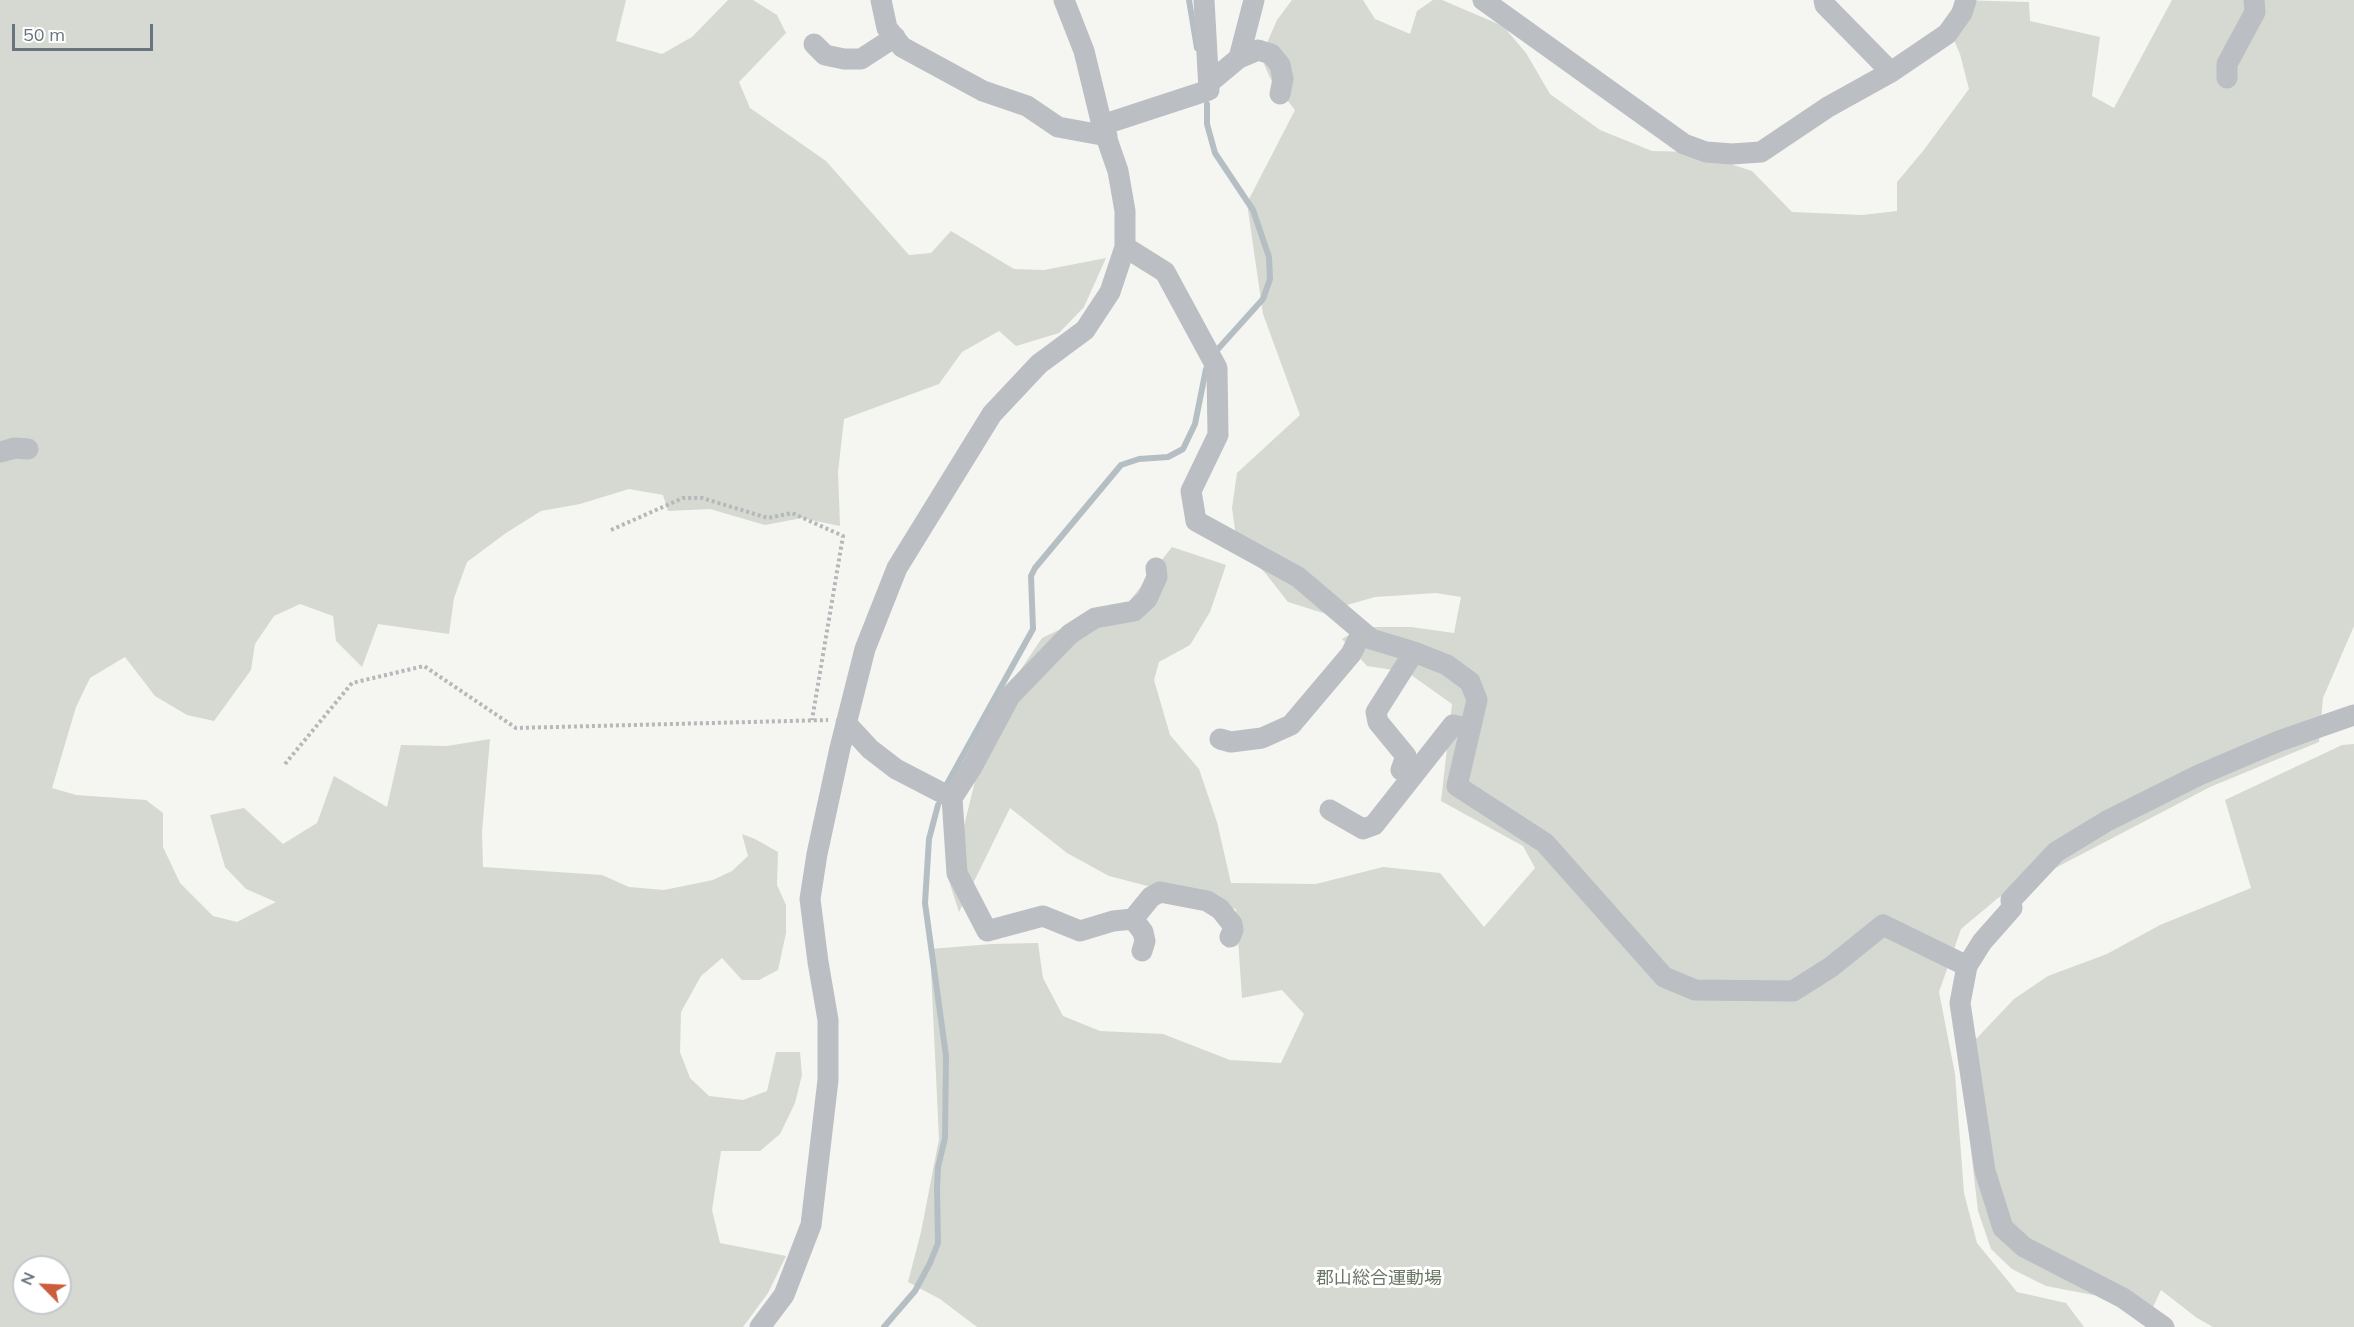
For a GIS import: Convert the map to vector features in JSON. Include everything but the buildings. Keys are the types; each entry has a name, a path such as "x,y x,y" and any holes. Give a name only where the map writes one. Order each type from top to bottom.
{"street":[{"path":"881,0 887,28 902,47 983,91 1027,106 1058,127 1104,131 1209,90 1204,0"},
{"path":"760,1327 784,1294 811,1225 828,1080 828,1020 810,899 817,854 846,721 865,649 897,568 992,414 1040,364 1085,330 1110,292 1125,247 1125,212 1118,171 1104,131 1084,51 1065,0"},
{"path":"1239,58 1254,0"},
{"path":"1483,0 1684,144 1706,152 1732,154 1761,152 1827,107 1891,72 1947,34 1962,13 1966,0"},
{"path":"1824,0 1825,5 1891,72"},
{"path":"2227,78 2227,64 2255,12 2254,0"},
{"path":"814,44 825,54 844,59 861,59 895,38"},
{"path":"1209,83 1239,58 1258,50 1271,54 1280,65 1283,79 1280,94"},
{"path":"1125,247 1165,272 1217,368 1218,435 1191,491 1196,521 1298,577 1371,639 1447,665 1470,682 1477,700 1457,786 1545,843 1664,976 1695,990 1794,991 1831,967 1883,925 1967,966"},
{"path":"0,452 15,448 28,449"},
{"path":"1156,568 1157,577 1147,599 1134,610 1095,618 1070,634 1010,696 972,767 952,798 957,873 987,932 1043,916 1080,931 1113,921 1133,919 1151,897 1161,892 1207,901 1220,909 1232,924 1233,930 1230,937"},
{"path":"1220,740 1230,742 1262,738 1291,725 1351,654 1362,632"},
{"path":"1401,770 1406,756 1378,722 1376,712 1414,652"},
{"path":"2164,1327 2123,1298 2024,1247 2003,1228 1985,1171 1960,1003 1967,966 1982,942 2012,908 2011,900 2056,852 2107,821 2199,775 2279,741 2354,715"},
{"path":"846,721 870,750 896,769 952,798"},
{"path":"1330,810 1362,829 1374,825 1453,724 1470,729"},
{"path":"1133,919 1143,932 1145,941 1142,951"}],"path":[{"path":"611,530 683,498 702,498 768,518 792,513 843,536 812,720"},
{"path":"285,764 352,683 424,666 516,728 846,721"}],"green space":[{"path":"0,0 626,0 616,41 662,54 692,37 728,0 753,0 777,15 786,33 739,82 750,108 826,161 909,255 931,253 951,231 1014,269 1044,270 1106,258 1084,307 1059,333 1016,346 999,331 962,352 939,384 844,419 838,472 840,526 802,518 765,525 710,509 668,511 663,495 629,489 580,504 541,511 467,562 454,598 449,634 378,624 362,667 336,641 333,616 300,604 274,616 255,644 251,670 214,721 187,715 155,696 125,657 90,678 76,707 52,788 76,795 146,800 163,813 163,847 180,883 213,916 237,922 276,902 246,889 225,867 210,815 244,808 283,844 317,823 334,776 387,807 401,745 447,746 490,739 482,832 483,867 602,875 629,887 664,890 713,880 732,871 748,856 742,834 778,852 777,885 786,905 786,933 778,970 759,980 742,980 722,958 701,976 681,1012 680,1052 690,1078 709,1096 743,1100 767,1091 776,1052 800,1052 802,1075 795,1103 780,1134 760,1151 721,1151 712,1210 720,1243 786,1256 768,1293 743,1327 0,1327"},
{"name":"郡山総合運動場","path":"1292,0 1363,0 1375,19 1410,34 1417,11 1433,0 1442,0 1503,26 1526,53 1550,94 1600,130 1652,151 1693,152 1752,171 1792,212 1862,215 1897,211 1897,182 1969,89 1960,54 1947,24 1955,0 2029,2 2030,21 2100,37 2092,96 2114,108 2172,0 2354,0 2354,626 2323,698 2319,742 2210,787 1998,898 1961,929 1939,992 1955,1074 1964,1193 1977,1243 2017,1292 2066,1303 2084,1327 977,1327 940,1299 908,1282 921,1232 939,1139 930,949 1038,943 1043,978 1063,1016 1100,1031 1163,1034 1230,1060 1281,1063 1304,1014 1282,990 1242,998 1236,909 1109,876 1067,853 1010,808 959,912 947,875 963,830 979,765 1009,687 1042,638 1094,613 1128,603 1172,547 1226,565 1210,612 1190,645 1159,662 1154,680 1170,735 1199,769 1217,822 1231,883 1316,884 1383,867 1440,873 1484,927 1535,868 1523,846 1441,801 1452,704 1407,672 1367,666 1342,639 1363,627 1411,627 1454,633 1461,597 1436,593 1375,597 1347,605 1333,616 1288,602 1266,574 1237,544 1232,508 1237,473 1300,415 1263,314 1247,203 1295,110 1271,80 1261,57 1277,20"},
{"path":"2354,744 2354,1327 2213,1327 2197,1318 2161,1290 2153,1307 2134,1298 2093,1295 2046,1286 2012,1269 1991,1249 1978,1211 1958,1038 1977,1038 2014,999 2048,976 2107,954 2160,925 2251,888 2225,800 2342,745"}],"waterway":[{"path":"1189,0 1197,48"},
{"path":"1207,104 1207,124 1215,153 1253,210 1269,257 1270,279 1263,299 1218,349"},
{"path":"947,784 1033,629 1031,576 1035,568 1121,465 1139,459 1168,457 1183,449 1195,424 1206,369"},
{"path":"884,1327 915,1291 938,1243 937,1189 938,1167 945,1138 946,1056 925,903 929,839 938,805"}]}
